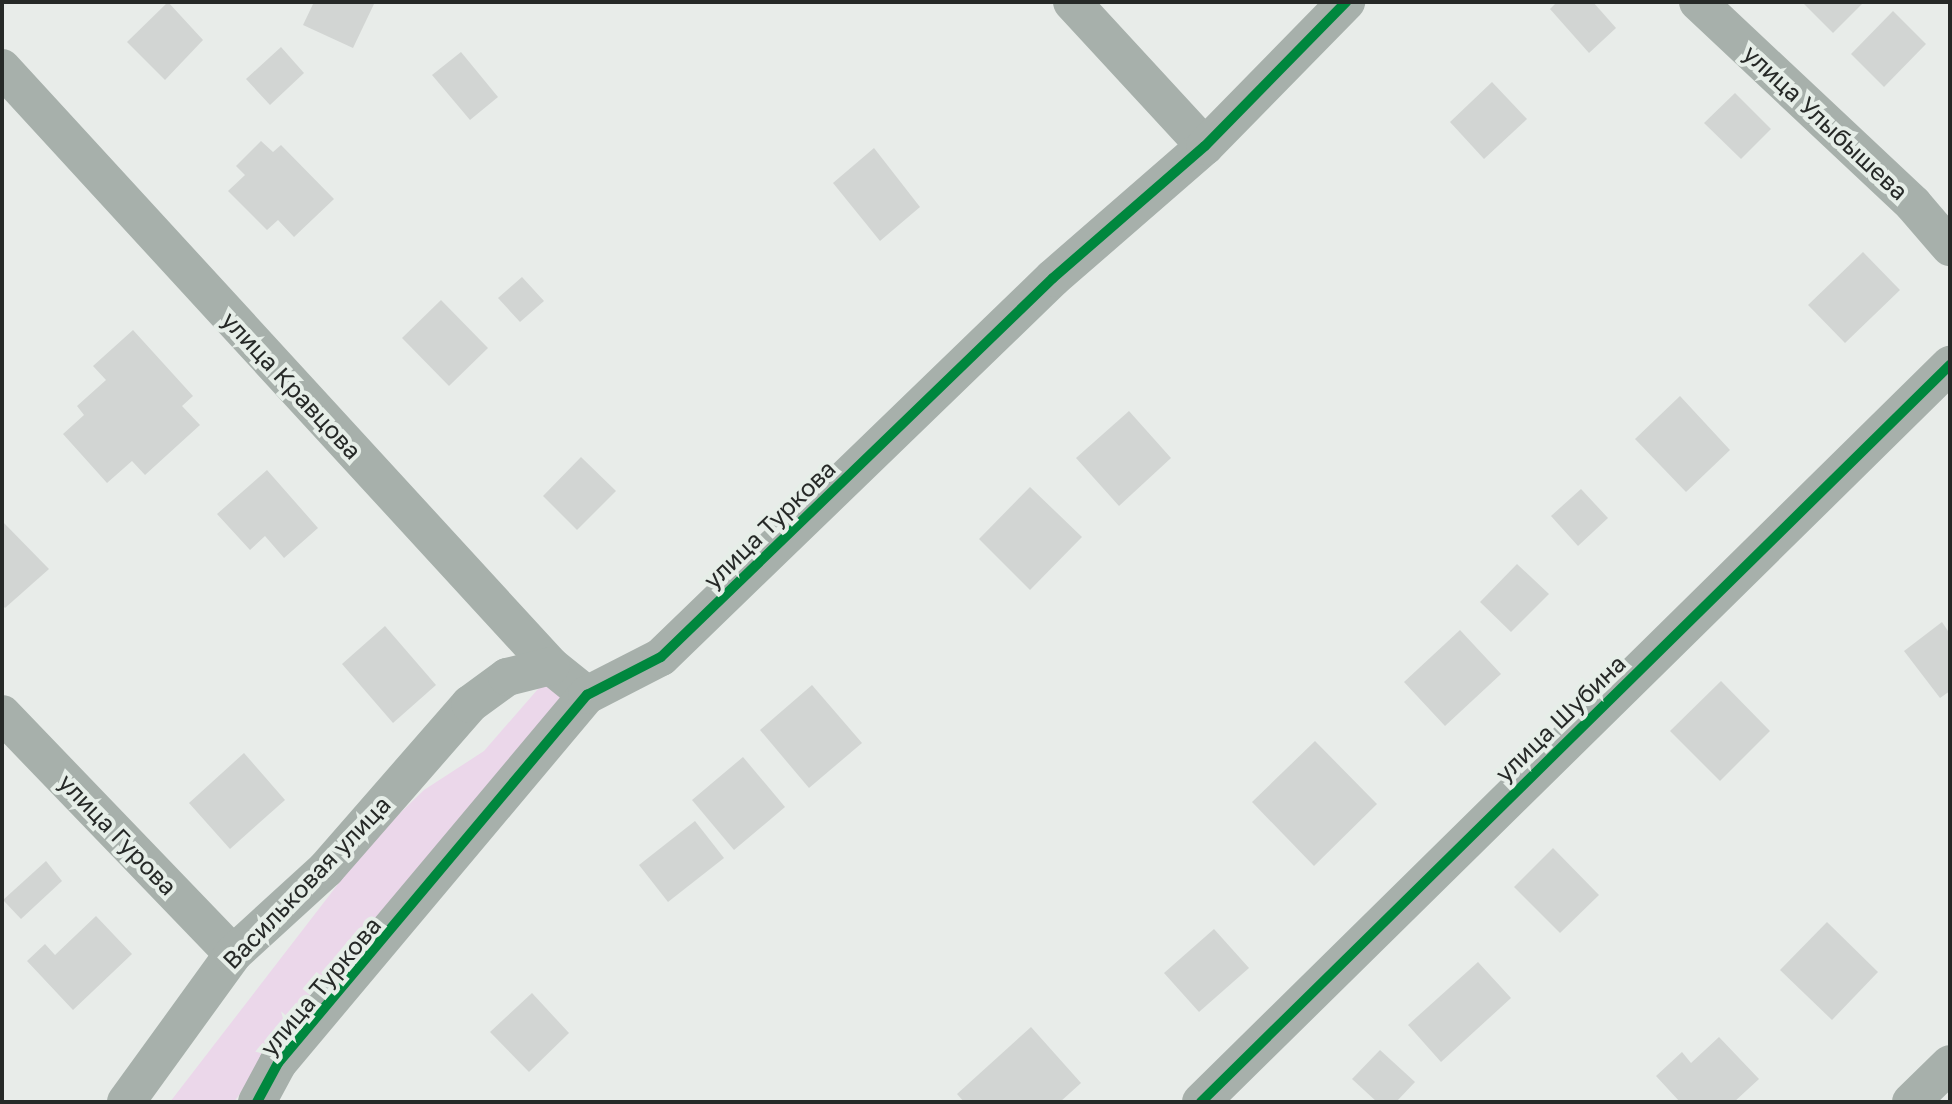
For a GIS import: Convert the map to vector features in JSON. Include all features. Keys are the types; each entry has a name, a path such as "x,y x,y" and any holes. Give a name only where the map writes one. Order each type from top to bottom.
{"street":[{"path":"1072,2 1205,146"},
{"name":"улица Туркова","path":"257,1102 278,1063 587,695 661,657 1053,278 1205,146 1346,2"},
{"name":"улица Улыбышева","path":"1698,2 1913,204 1950,247"},
{"name":"улица Кравцова","path":"2,68 551,666 587,695"},
{"name":"улица Шубина","path":"1201,1102 1950,365"},
{"name":"Васильковая улица","path":"126,1102 233,954 326,869 470,704 507,677 551,666"},
{"name":"улица Гурова","path":"2,714 233,954"},
{"path":"1911,1102 1950,1064"}],"shaded area":[{"path":"551,674 562,699 319,984 234,1102 170,1102 372,840 424,790 484,751"}],"building":[{"path":"168,2 203,40 165,80 127,42"},
{"path":"314,2 374,4 353,48 303,25"},
{"path":"1557,2 1593,2 1616,28 1589,53 1550,9"},
{"path":"1802,2 1864,2 1833,33"},
{"path":"1893,11 1926,44 1884,87 1851,54"},
{"path":"281,47 304,73 270,105 246,79"},
{"path":"461,52 498,97 470,120 432,75"},
{"path":"1492,82 1527,119 1484,159 1450,122"},
{"path":"1735,93 1771,129 1741,159 1704,123"},
{"path":"261,141 273,152 281,145 334,199 294,237 278,220 267,230 228,191 245,175 236,166"},
{"path":"874,148 920,207 880,241 833,183"},
{"path":"1863,252 1900,290 1845,343 1808,305"},
{"path":"522,277 544,301 520,322 498,298"},
{"path":"441,300 488,348 449,386 402,338"},
{"path":"133,330 193,396 182,406 200,425 145,475 132,461 107,483 63,434 84,415 77,406 106,380 93,366"},
{"path":"1680,396 1730,450 1686,492 1635,439"},
{"path":"1129,411 1171,458 1119,506 1076,458"},
{"path":"581,457 616,491 577,530 543,496"},
{"path":"267,470 318,528 284,558 265,536 250,550 217,514"},
{"path":"1030,487 1082,537 1030,590 979,539"},
{"path":"1581,489 1608,518 1578,546 1551,516"},
{"path":"2,521 49,569 5,608 2,605"},
{"path":"1517,564 1549,594 1511,632 1480,602"},
{"path":"1942,622 1950,634 1950,691 1940,698 1904,651"},
{"path":"385,626 436,685 393,723 342,664"},
{"path":"1460,630 1501,674 1445,726 1404,682"},
{"path":"1721,681 1770,731 1720,781 1670,731"},
{"path":"812,685 862,743 809,788 760,730"},
{"path":"1315,741 1377,804 1314,866 1252,802"},
{"path":"244,753 285,800 230,849 189,803"},
{"path":"743,757 785,807 734,850 692,800"},
{"path":"695,821 724,858 668,902 639,865"},
{"path":"1553,848 1599,895 1560,933 1514,887"},
{"path":"46,861 62,881 21,919 3,900"},
{"path":"96,916 132,954 73,1010 27,961 45,944 55,955"},
{"path":"1827,922 1878,972 1832,1020 1780,970"},
{"path":"1214,929 1249,968 1199,1012 1164,973"},
{"path":"1478,962 1511,998 1441,1062 1408,1025"},
{"path":"532,993 569,1033 529,1072 490,1032"},
{"path":"1031,1027 1081,1083 1060,1102 964,1102 957,1094"},
{"path":"1719,1037 1759,1079 1734,1102 1680,1102 1656,1076 1682,1052 1691,1063"},
{"path":"1380,1050 1415,1082 1396,1102 1377,1102 1352,1079"}],"cycle path":[{"path":"257,1102 278,1063 587,695 661,657 1053,278 1205,146 1346,2"},
{"path":"1201,1102 1950,365"}]}
